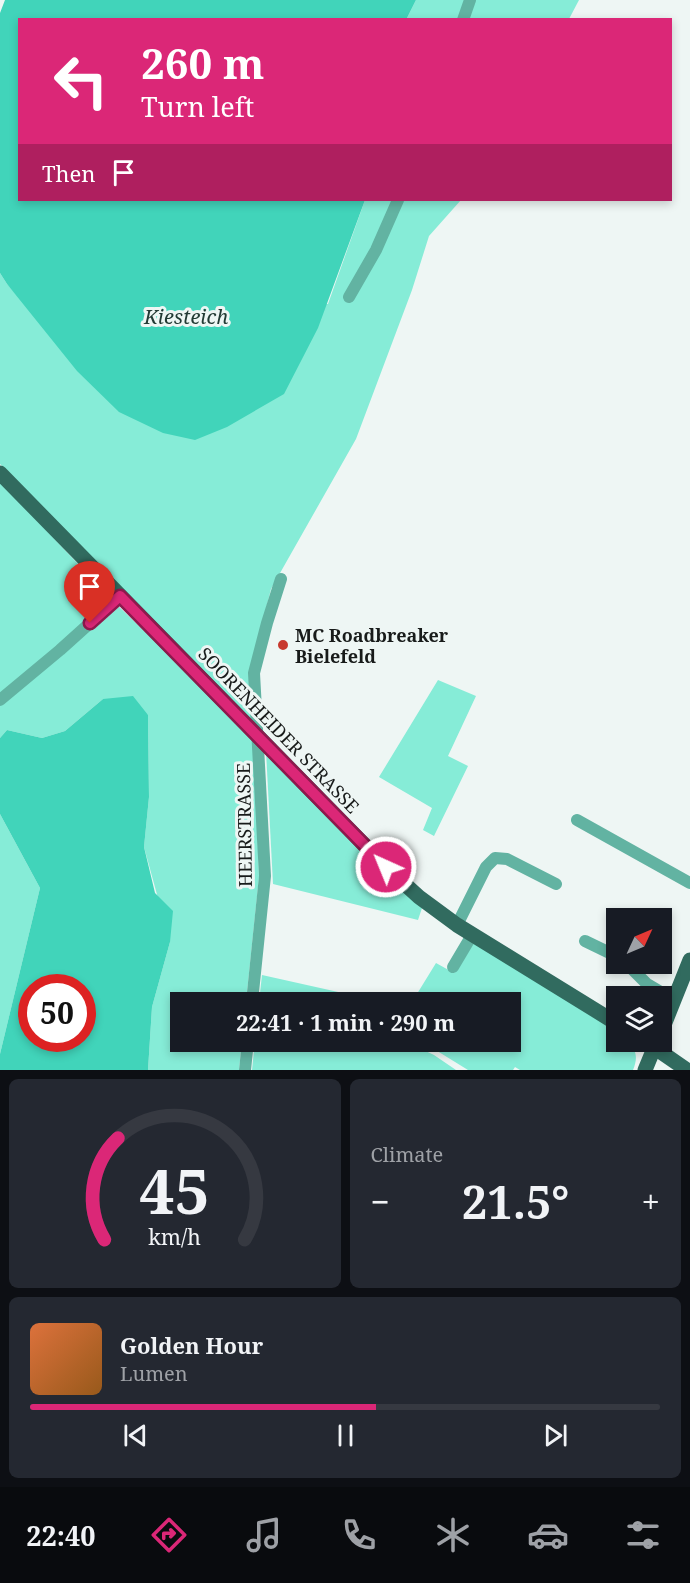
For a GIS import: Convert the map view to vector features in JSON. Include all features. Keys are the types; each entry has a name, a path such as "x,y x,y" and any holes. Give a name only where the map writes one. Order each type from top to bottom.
{"main road":[{"name":"SOORENHEIDER STRASSE","path":"0,473 386,867 419,897 472,935 606,1017"},
{"path":"672,1005 690,960"},
{"path":"645,1070 650,1052"},
{"path":"664,1052 687,1070"}],"street":[{"path":"464,18 470,0"},
{"path":"349,297 376,250 398,201"},
{"name":"HEERSTRASSE","path":"253,992 265,876 254,673 281,579"},
{"path":"0,700 120,596"},
{"path":"577,820 690,883"},
{"path":"457,925 486,867 495,858 507,859 556,884"},
{"path":"453,967 472,935"},
{"path":"585,941 606,951"},
{"path":"637,974 647,984 674,1000"},
{"path":"245,1070 247,1052"}],"shaded area":[{"path":"416,0 579,0 570,18 407,18"},
{"path":"365,201 460,201 429,236 412,290 356,439 271,589 251,668 254,724 0,464 0,273 25,304 328,304"},
{"path":"0,481 111,599 254,737 259,877 247,992 170,992 170,1052 241,1052 239,1070 148,1070 152,1007 170,942 144,847 149,797 148,715 103,699 65,731 42,738 7,730 0,738"},
{"path":"438,680 476,696 448,756 468,766 434,836 423,830 432,808 379,777"},
{"path":"266,751 422,908 418,920 273,884"},
{"path":"0,814 40,888 0,1054"},
{"path":"473,942 606,1025 606,1052 635,1052 636,1062 633,1070 520,1070 515,1067 513,1070 468,1070 439,1052 521,1052 521,992 418,992 436,963 454,973"},
{"path":"262,975 338,992 260,992"},
{"path":"254,1052 428,1052 456,1070 252,1070"}],"water":[{"name":"Kiesteich","path":"5,0 416,0 407,18 18,18 18,201 365,201 318,328 284,394 227,427 195,440 163,433 119,412 77,371 7,284 0,273 0,13"},
{"path":"133,696 148,715 149,797 144,847 155,893 173,911 170,942 152,1007 148,1070 0,1070 0,1054 18,979 18,1052 96,1052 96,974 19,974 40,888 0,814 0,738 7,730 42,738 65,731 103,699"}],"place":[{"name":"MC Roadbreaker Bielefeld","path":"283,645"}],"route":[{"path":"90,623 120,596 386,867"}]}
